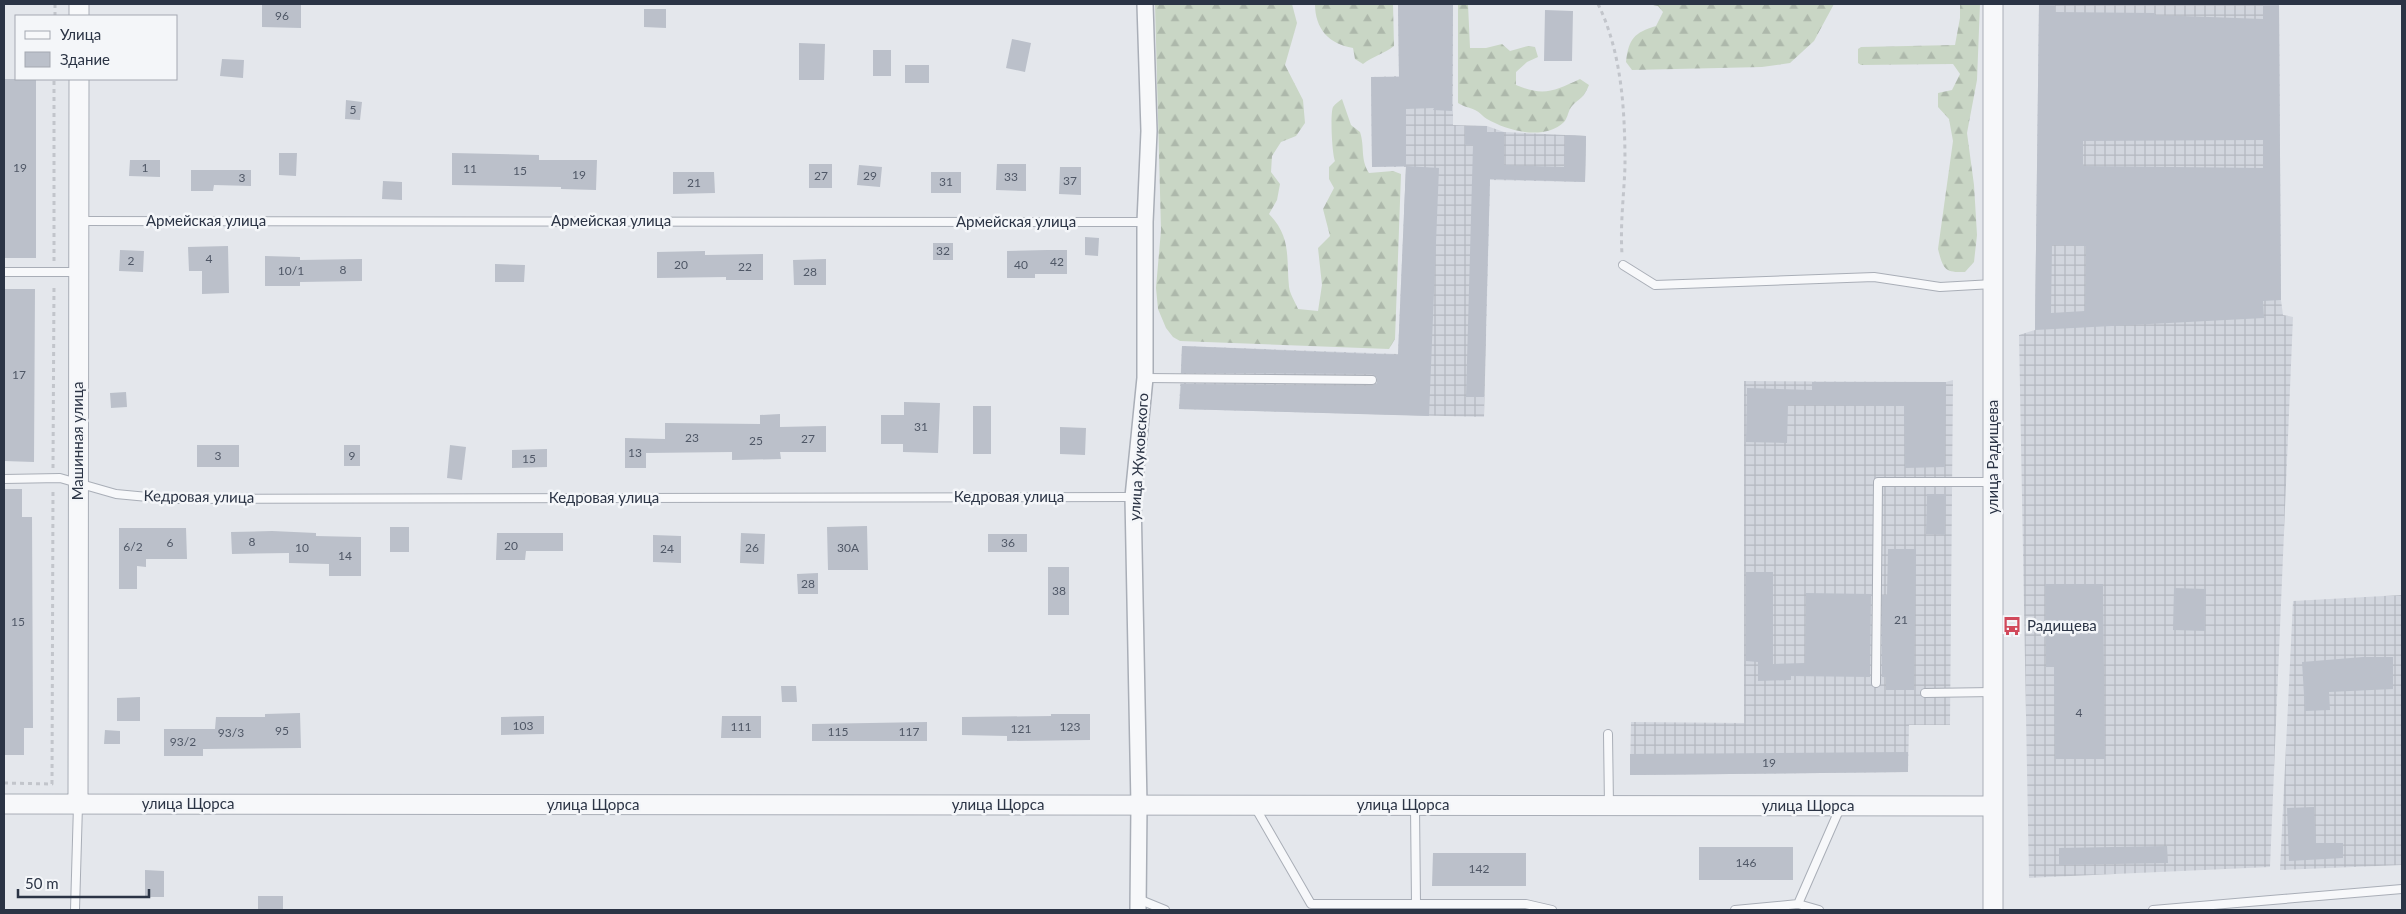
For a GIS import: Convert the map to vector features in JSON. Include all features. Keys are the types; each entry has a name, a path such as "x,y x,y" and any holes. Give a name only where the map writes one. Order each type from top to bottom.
{"street":[{"name":"улица Жуковского","path":"1138,905 1139,805 1133,497 1145,378 1144,222 1149,131 1145,4"},
{"name":"улица Радищева","path":"1993,4 1993,910"},
{"name":"Машинная улица","path":"78,804 79,80"},
{"name":"улица Щорса","path":"4,804 1993,806"}],"lane":[{"name":"Армейская улица","path":"78,221 1144,222"},
{"path":"1622,264 1655,285 1874,277 1940,287 1993,284"},
{"path":"4,272 78,272"},
{"path":"1145,378 1372,380"},
{"name":"Кедровая улица","path":"4,479 53,478 95,486 116,494 169,499 1133,497"},
{"path":"1876,683 1878,482 1993,482"},
{"path":"1925,693 1993,692"},
{"path":"1608,734 1609,806"},
{"path":"75,910 78,804"},
{"path":"1254,805 1311,904 1324,907 1416,904 1440,907 1526,904 1552,910"},
{"path":"1415,806 1416,904"},
{"path":"1798,904 1841,806"},
{"path":"2153,910 2402,889"},
{"path":"1736,910 1798,904 1819,910"},
{"path":"1138,905 1165,910"}],"path":[{"path":"1598,4 1614,47 1622,93 1624,165 1621,234 1622,264"},
{"path":"4,783 52,784 54,80"}],"shaded area":[{"path":"1398,4 1453,4 1453,125 1487,126 1504,132 1586,136 1585,182 1490,180 1484,417 1179,409 1182,346 1398,354 1406,167 1372,167 1371,77 1399,76"},
{"path":"2039,4 2279,4 2281,300 2283,315 2293,317 2270,867 2029,878 2019,335 2035,330"},
{"path":"1953,380 1950,725 1909,725 1908,772 1630,775 1631,722 1744,723 1744,381 1946,382"},
{"path":"2402,595 2402,865 2280,870 2293,601"}],"green space":[{"path":"1155,4 1292,4 1297,23 1285,65 1303,100 1305,123 1296,136 1281,142 1272,156 1271,172 1280,184 1277,200 1269,214 1285,240 1291,295 1298,309 1318,311 1322,285 1318,248 1330,236 1323,209 1334,188 1329,179 1329,167 1335,161 1332,111 1333,107 1342,99 1351,125 1360,132 1364,163 1369,173 1393,171 1401,174 1395,339 1389,349 1180,341 1173,337 1166,328 1158,309 1156,288 1161,230"},
{"path":"1315,4 1393,4 1394,46 1363,64 1355,59 1353,48 1337,43 1325,34 1318,21"},
{"path":"1458,4 1468,4 1470,48 1486,48 1502,44 1510,51 1528,46 1535,47 1538,57 1527,62 1516,72 1516,85 1542,92 1563,87 1580,79 1589,85 1582,97 1570,109 1564,122 1556,128 1546,131 1526,132 1505,127 1486,118 1477,111 1458,103"},
{"path":"1647,4 1834,4 1814,41 1790,63 1762,67 1632,70 1626,62 1631,42 1642,31 1656,26 1663,12 1658,6"},
{"path":"1960,4 1980,4 1977,80 1967,133 1974,185 1977,235 1974,262 1965,272 1953,272 1943,265 1938,249 1953,141 1949,119 1938,107 1938,93 1952,90 1960,74 1953,64 1861,65 1858,63 1858,49 1861,47 1955,45 1960,18"}],"building":[{"path":"262,4 301,4 301,28 262,27"},
{"path":"1398,4 1453,4 1452,111 1433,110 1434,108 1406,109 1406,166 1372,167 1371,77 1399,77"},
{"path":"2039,4 2055,4 2055,12 2155,13 2155,15 2263,19 2263,4 2279,4 2281,300 2263,301 2264,318 2035,330","holes":["2263,140 2263,168 2083,166 2083,141","2052,245 2086,246 2085,311 2051,313"]},
{"path":"644,9 666,9 666,28 644,27"},
{"path":"1545,10 1573,11 1572,61 1544,61"},
{"path":"1012,39 1031,43 1025,72 1006,68"},
{"path":"799,43 825,44 824,80 799,80"},
{"path":"873,50 891,50 891,76 873,76"},
{"path":"222,59 244,60 243,78 220,76"},
{"path":"905,65 929,65 929,83 905,83"},
{"path":"4,79 36,80 36,258 4,258"},
{"path":"346,100 362,102 360,120 345,119"},
{"path":"1465,126 1487,126 1487,132 1504,132 1504,165 1564,167 1565,135 1586,136 1585,182 1490,179 1484,397 1466,397 1473,145 1465,145"},
{"path":"279,153 297,153 296,176 279,175"},
{"path":"452,153 539,155 539,160 597,160 596,190 561,189 561,187 452,185"},
{"path":"130,160 160,160 160,177 129,176"},
{"path":"809,164 832,164 832,188 809,188"},
{"path":"997,164 1026,164 1026,191 996,190"},
{"path":"859,165 882,167 880,187 857,185"},
{"path":"1406,166 1439,168 1429,416 1179,409 1181,384 1372,386 1377,383 1377,378 1372,374 1181,373 1182,346 1398,355"},
{"path":"1060,167 1081,167 1081,195 1059,194"},
{"path":"191,170 251,170 251,186 214,185 213,191 191,191"},
{"path":"673,172 714,172 715,193 673,194"},
{"path":"931,172 961,172 961,193 931,193"},
{"path":"383,181 402,182 402,200 382,199"},
{"path":"1085,237 1099,238 1098,256 1085,255"},
{"path":"933,243 953,243 953,260 933,260"},
{"path":"228,246 229,293 202,294 202,271 189,271 188,247"},
{"path":"120,250 144,251 143,272 119,271"},
{"path":"1067,250 1067,274 1035,274 1035,278 1007,278 1007,251"},
{"path":"705,251 705,255 763,254 763,280 726,280 726,277 657,278 657,252"},
{"path":"265,256 300,257 300,260 362,259 362,281 300,282 300,286 265,286"},
{"path":"826,259 826,285 794,285 793,260"},
{"path":"495,264 525,265 524,282 495,282"},
{"path":"4,289 35,289 34,462 4,461"},
{"path":"1812,382 1946,382 1945,467 1905,468 1904,406 1788,405 1787,443 1746,442 1747,388 1812,390"},
{"path":"126,392 127,407 111,408 110,393"},
{"path":"904,402 940,403 938,453 903,452 903,444 881,444 881,415 904,415"},
{"path":"973,406 991,406 991,454 973,454"},
{"path":"780,414 780,427 826,426 826,452 780,452 781,459 732,460 732,452 646,453 646,468 625,468 625,438 665,439 665,423 760,424 760,415"},
{"path":"1060,427 1086,428 1085,455 1060,454"},
{"path":"197,445 239,445 239,467 197,467"},
{"path":"344,445 360,445 360,466 344,466"},
{"path":"450,445 466,447 462,480 447,478"},
{"path":"547,449 547,467 512,468 512,450"},
{"path":"4,489 22,489 22,517 32,517 33,728 24,728 24,755 4,755"},
{"path":"1927,494 1946,494 1945,535 1926,534"},
{"path":"867,526 868,570 828,570 827,527"},
{"path":"390,527 409,527 409,552 390,552"},
{"path":"119,528 186,528 187,559 146,559 146,567 137,566 137,589 119,589"},
{"path":"231,532 316,533 316,536 361,537 361,576 329,576 329,564 289,563 289,553 232,554"},
{"path":"497,533 563,533 563,551 526,551 525,560 496,560"},
{"path":"741,533 765,534 764,564 740,563"},
{"path":"988,534 1027,534 1027,552 988,552"},
{"path":"653,535 681,536 681,563 653,562"},
{"path":"1888,549 1916,549 1914,690 1886,690 1886,677 1882,677 1882,595 1887,595"},
{"path":"1048,567 1069,567 1069,615 1048,615"},
{"path":"1746,572 1773,572 1773,664 1805,663 1806,593 1871,594 1870,677 1791,676 1791,680 1758,681 1758,662 1746,661"},
{"path":"818,573 818,594 798,594 797,574"},
{"path":"2045,584 2103,584 2105,759 2055,759 2054,667 2046,667"},
{"path":"2174,588 2206,589 2205,631 2173,630"},
{"path":"2363,657 2393,657 2393,689 2329,692 2330,710 2305,711 2302,662"},
{"path":"781,686 796,686 797,702 782,702"},
{"path":"140,697 140,721 117,721 117,698"},
{"path":"300,713 301,748 203,749 203,756 164,756 164,729 215,729 216,717 265,717 265,714"},
{"path":"1051,714 1090,714 1090,740 1007,741 1007,736 962,735 962,717 1051,716"},
{"path":"544,716 544,734 501,735 501,717"},
{"path":"722,716 761,716 761,738 721,738"},
{"path":"927,722 927,741 812,741 812,724"},
{"path":"105,730 120,731 120,744 104,744"},
{"path":"1908,752 1908,772 1630,775 1630,754"},
{"path":"2314,807 2316,843 2343,843 2343,858 2289,861 2287,808"},
{"path":"2167,846 2168,863 2059,865 2059,848"},
{"path":"1699,847 1793,847 1793,880 1699,880"},
{"path":"1433,853 1526,853 1526,886 1432,886"},
{"path":"145,870 164,871 164,897 145,897"},
{"path":"258,896 283,896 283,910 258,910"}],"place":[{"name":"Радищева","path":"2012,626"}]}
